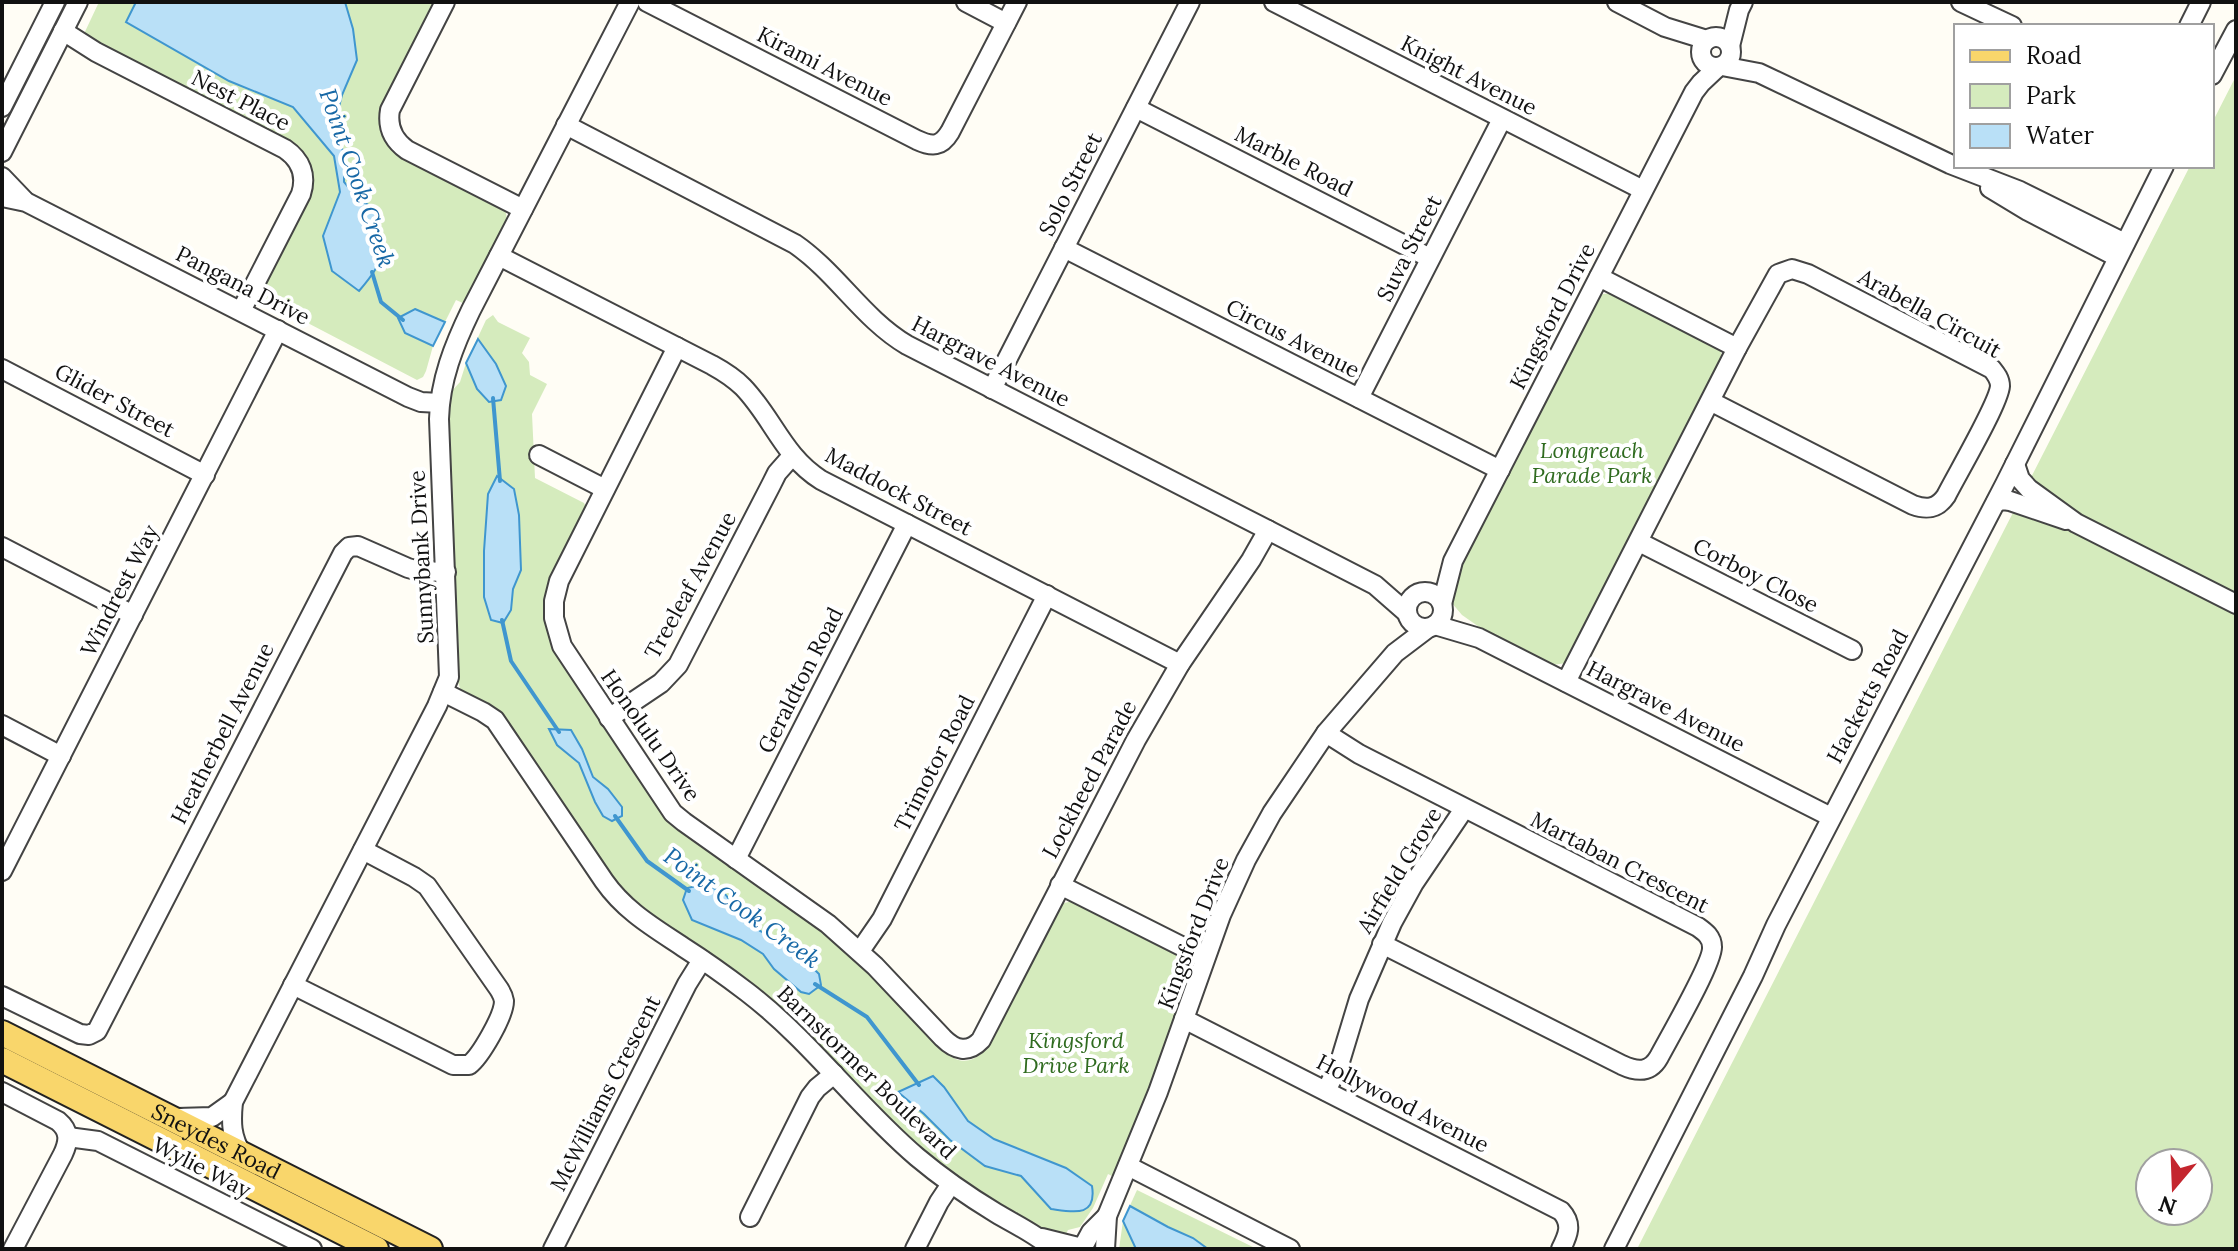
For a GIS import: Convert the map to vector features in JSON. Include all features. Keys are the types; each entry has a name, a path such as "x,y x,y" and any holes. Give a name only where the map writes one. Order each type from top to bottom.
{"main road":[{"name":"Sneydes Road","path":"2,1033 430,1249"},
{"name":"Sneydes Road","path":"2,1060 376,1249"}],"street":[{"path":"2,107 55,2"},
{"path":"2,152 78,2"},
{"path":"445,2 390,110 392,133 407,150 523,209"},
{"name":"Sunnybank Drive","path":"233,1102 449,677 440,403 447,368 455,344 499,256 630,2"},
{"name":"Kirami Avenue","path":"647,2 932,146 940,144 950,132 1006,23"},
{"path":"966,2 1006,23 1017,2"},
{"name":"Solo Street","path":"992,389 1190,2"},
{"name":"Knight Avenue","path":"1274,2 1643,190"},
{"path":"1617,2 1715,53 1954,166"},
{"path":"1961,2 2008,24"},
{"path":"2190,24 2201,2"},
{"path":"1715,53 1741,6"},
{"path":"2214,71 2236,30"},
{"name":"Nest Place","path":"61,34 285,149 302,168 304,181 301,194 241,311"},
{"name":"Kingsford Drive","path":"1420,592 1430,587 1453,561 1715,53"},
{"name":"Marble Road","path":"1136,108 1430,258"},
{"name":"Suva Street","path":"1359,398 1502,119"},
{"name":"Hargrave Avenue","path":"566,125 795,244 821,264 883,330 907,345 1375,585 1407,614"},
{"path":"1957,168 2028,211 2121,250"},
{"name":"Hacketts Road","path":"1614,1249 2163,168"},
{"name":"Pangana Drive","path":"2,177 26,202"},
{"name":"Pangana Drive","path":"2,197 26,202 408,397 421,402 440,403"},
{"name":"Circus Avenue","path":"1064,248 1500,470"},
{"name":"Maddock Street","path":"499,256 724,372 744,388 792,456 821,480 1180,664"},
{"name":"Arabella Circuit","path":"1710,401 1925,509 1934,507 1946,496 2000,387 1996,373 1983,364 1808,274 1792,269 1783,271 1773,280 1737,348"},
{"path":"1566,682 1737,348 1599,277"},
{"name":"Windrest Way","path":"2,871 278,330"},
{"name":"Honolulu Drive","path":"677,347 559,581 554,609 555,628 562,646 673,813 810,910 860,951 949,1045 962,1050"},
{"name":"Glider Street","path":"2,369 205,475"},
{"path":"539,455 605,489"},
{"name":"Treeleaf Avenue","path":"609,718 661,683 678,665 771,485 792,456"},
{"path":"2015,464 2020,479 2029,489 2076,523 2236,604"},
{"path":"1996,502 2010,501 2076,523"},
{"name":"Geraldton Road","path":"736,859 907,524"},
{"name":"Lockheed Parade","path":"962,1050 975,1047 983,1036 1136,740 1180,664 1268,530"},
{"name":"Corboy Close","path":"1639,542 1852,650"},
{"name":"Heatherbell Avenue","path":"2,996 72,1032 93,1033 100,1026 343,553 349,547 358,546 408,568 446,572"},
{"path":"2,547 133,615"},
{"name":"Kingsford Drive","path":"1443,605 1453,561"},
{"name":"Hargrave Avenue","path":"1375,585 1420,592"},
{"path":"1420,592 1434,594 1443,605 1442,617 1432,626 1415,625 1407,614 1409,601 1420,592"},
{"name":"Trimotor Road","path":"860,951 882,919 1047,595"},
{"name":"Hargrave Avenue","path":"1443,605 1479,638"},
{"name":"Kingsford Drive","path":"1395,653 1407,614"},
{"name":"Hargrave Avenue","path":"1432,626 1479,638 1831,817"},
{"name":"Kingsford Drive","path":"1088,1248 1091,1232 1107,1216 1128,1166 1221,915 1272,813 1326,733 1395,653 1432,626"},
{"name":"Barnstormer Boulevard","path":"443,692 495,720 621,903 746,991 777,1017 892,1134 951,1184 1046,1243 1088,1248"},
{"path":"2,725 61,756"},
{"name":"Martaban Crescent","path":"1326,733 1351,750 1684,920 1707,934 1712,942 1710,956 1659,1057 1653,1066 1645,1070 1630,1069 1382,944"},
{"name":"Airfield Grove","path":"1326,1091 1339,1065 1359,999 1382,944 1414,883 1464,809"},
{"path":"293,985 458,1067 469,1065 476,1059 493,1028 502,1009 503,995 432,892 414,877 363,850"},
{"path":"1060,885 1205,958"},
{"name":"McWilliams Crescent","path":"553,1249 702,960"},
{"name":"Hollywood Avenue","path":"1184,1019 1561,1211 1569,1223 1561,1249"},
{"path":"750,1217 810,1097 834,1074"},
{"path":"2,1092 58,1121 68,1137 63,1154 13,1249"},
{"path":"170,1118 212,1117 233,1102"},
{"path":"233,1102 232,1128 242,1154"},
{"name":"Wylie Way","path":"68,1137 98,1141 312,1249"},
{"path":"1128,1166 1290,1249"},
{"path":"915,1249 951,1184"}],"green space":[{"path":"99,2 438,2 383,127 505,209 507,219 465,304 456,300 433,346 423,377 417,380 256,296 309,168 82,38"},
{"path":"2236,76 2236,1249 1637,1249 2189,168 2214,168 2214,119"},
{"name":"Longreach Parade Park","path":"1612,293 1718,347 1723,357 1567,663 1552,665 1482,629 1462,615 1451,602 1457,571 1596,300 1603,294"},
{"name":"Kingsford Drive Park","path":"493,315 498,322 530,338 522,353 529,362 530,375 547,384 532,414 535,478 584,503 587,509 547,610 658,802 815,922 893,993 956,1059 970,1060 983,1052 1060,904 1073,901 1190,963 1192,973 1116,1178 1108,1174 1093,1208 1080,1227 1068,1230 1064,1238 1045,1232 1010,1213 941,1167 629,901 461,691 457,679 459,657 448,411 450,393 460,382 486,320"},
{"path":"1137,1190 1257,1249 1119,1249 1123,1221"}],"water":[{"path":"136,2 345,2 357,60 342,95 334,126 344,154 344,182 358,199 374,208 382,243 380,261 359,291 332,271 323,236 340,192 334,156 293,107 229,81 126,22"},
{"path":"415,309 445,322 433,346 405,333 398,318"},
{"path":"478,339 496,364 506,386 501,400 489,402 477,389 466,363"},
{"path":"497,476 514,489 519,515 521,570 513,589 511,610 503,623 491,620 484,597 488,494"},
{"path":"549,729 571,730 593,777 608,789 622,807 622,816 612,821 603,816 579,763 557,745"},
{"path":"706,884 725,894 760,931 783,942 807,962 819,974 821,985 809,994 801,992 774,969 763,954 741,940 692,920 683,900 687,888"},
{"path":"933,1076 968,1121 994,1139 1066,1168 1092,1186 1091,1204 1082,1211 1051,1209 1021,1176 985,1166 950,1140 898,1092"},
{"path":"1130,1206 1208,1249 1136,1249 1123,1221"}],"waterway":[{"name":"Point Cook Creek","path":"372,272 381,302 403,320"},
{"name":"Point Cook Creek","path":"493,398 500,481"},
{"name":"Point Cook Creek","path":"502,620 511,661 559,732"},
{"name":"Point Cook Creek","path":"615,816 647,861 689,891"},
{"name":"Point Cook Creek","path":"815,984 867,1017 919,1085"}]}
